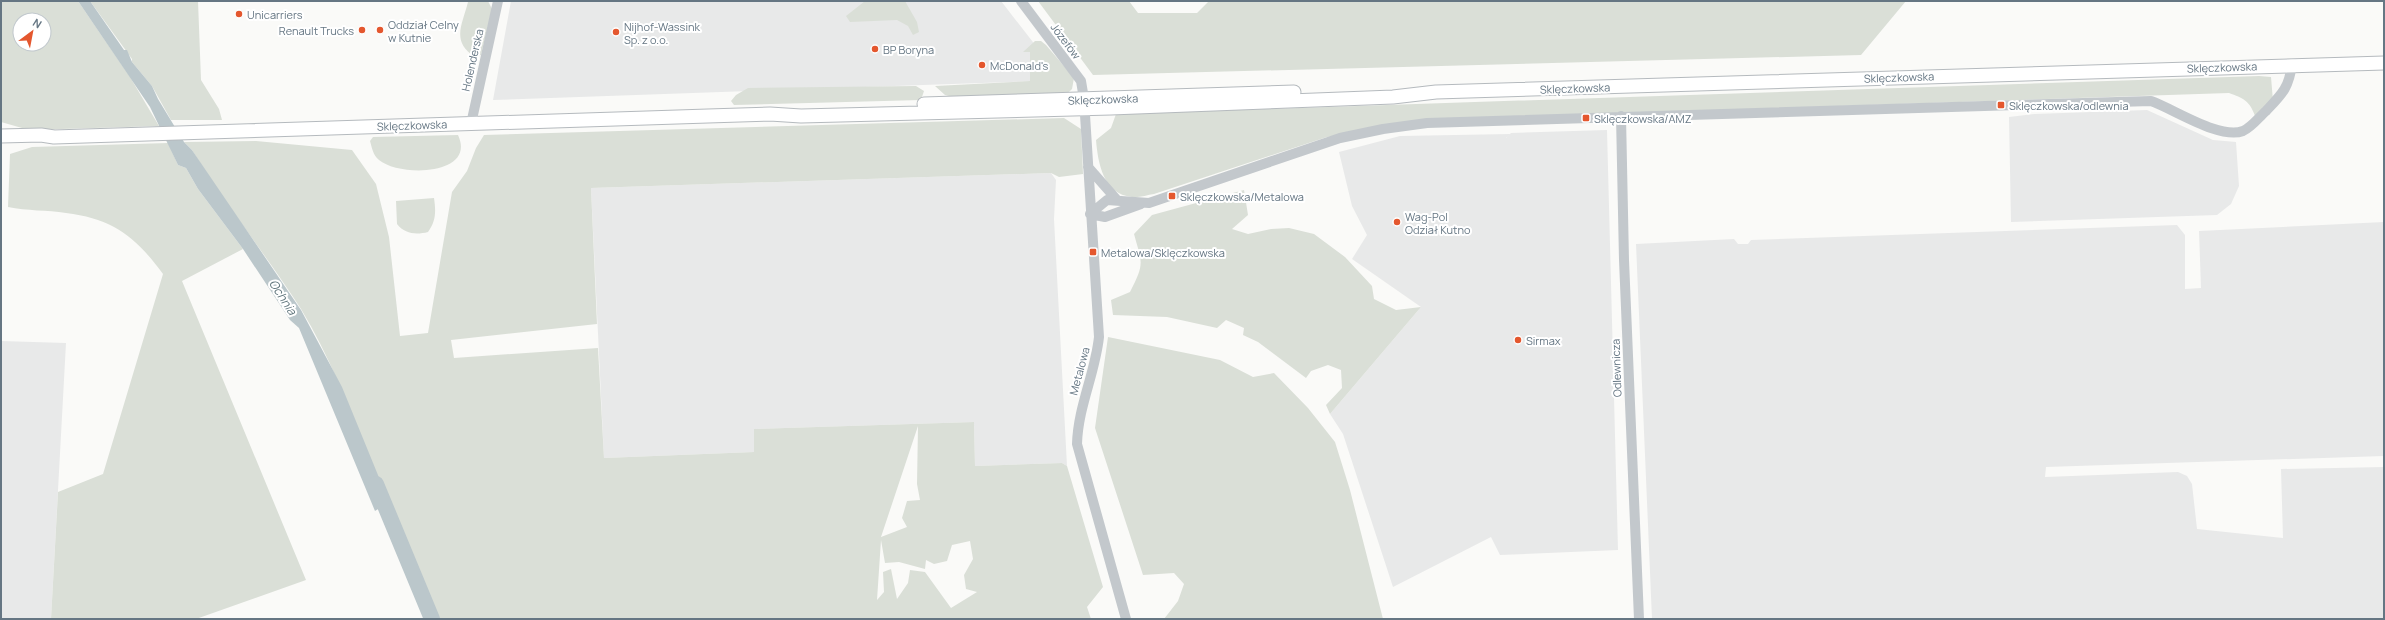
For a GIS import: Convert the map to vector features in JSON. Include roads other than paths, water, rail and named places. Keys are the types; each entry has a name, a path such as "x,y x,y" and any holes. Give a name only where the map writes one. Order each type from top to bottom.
{"main road":[{"name":"Sklęczkowska","path":"1,143 54,137 770,114 801,116 1392,90 1436,92 2292,64 2384,63"},
{"name":"Sklęczkowska","path":"2361,64 2384,68"},
{"name":"Sklęczkowska","path":"1,136 41,135 54,137"}],"street":[{"name":"Holenderska","path":"471,124 477,88 498,1"},
{"name":"Józefów","path":"1020,1 1081,82 1085,104"},
{"path":"1090,214 1105,217 1142,203 1172,196 1340,138 1383,129 1427,123 2151,101 2168,106 2223,132 2235,133 2252,125 2284,93 2290,82 2292,64"},
{"name":"Metalowa","path":"1085,104 1090,214 1099,337 1097,357 1079,418 1077,444 1126,619"},
{"name":"Odlewnicza","path":"1621,116 1624,260 1639,619"},
{"path":"1088,167 1117,200"},
{"path":"1090,214 1107,200 1142,203"}],"water":[{"path":"78,1 90,1 124,50 127,50 132,62 152,86 158,99 184,142 192,150 301,310 342,387 389,502 375,511 299,328 290,320 243,249 198,189 186,168 178,165 150,107"}],"waterway":[{"name":"Ochnia","path":"376,484 432,619"}],"place":[{"name":"Unicarriers","path":"239,14"},
{"name":"Renault Trucks","path":"362,30"},
{"name":"Oddział Celny w Kutnie","path":"380,30"},
{"name":"Nijhof-Wassink Sp. z o.o.","path":"616,32"},
{"name":"BP Boryna","path":"875,49"},
{"name":"McDonald's","path":"982,65"},
{"name":"Sklęczkowska/odlewnia","path":"2001,105"},
{"name":"Sklęczkowska/AMZ","path":"1586,118"},
{"name":"Sklęczkowska/Metalowa","path":"1172,196"},
{"name":"Wag-Pol Odział Kutno","path":"1397,222"},
{"name":"Metalowa/Sklęczkowska","path":"1093,252"},
{"name":"Sirmax","path":"1518,340"}]}
